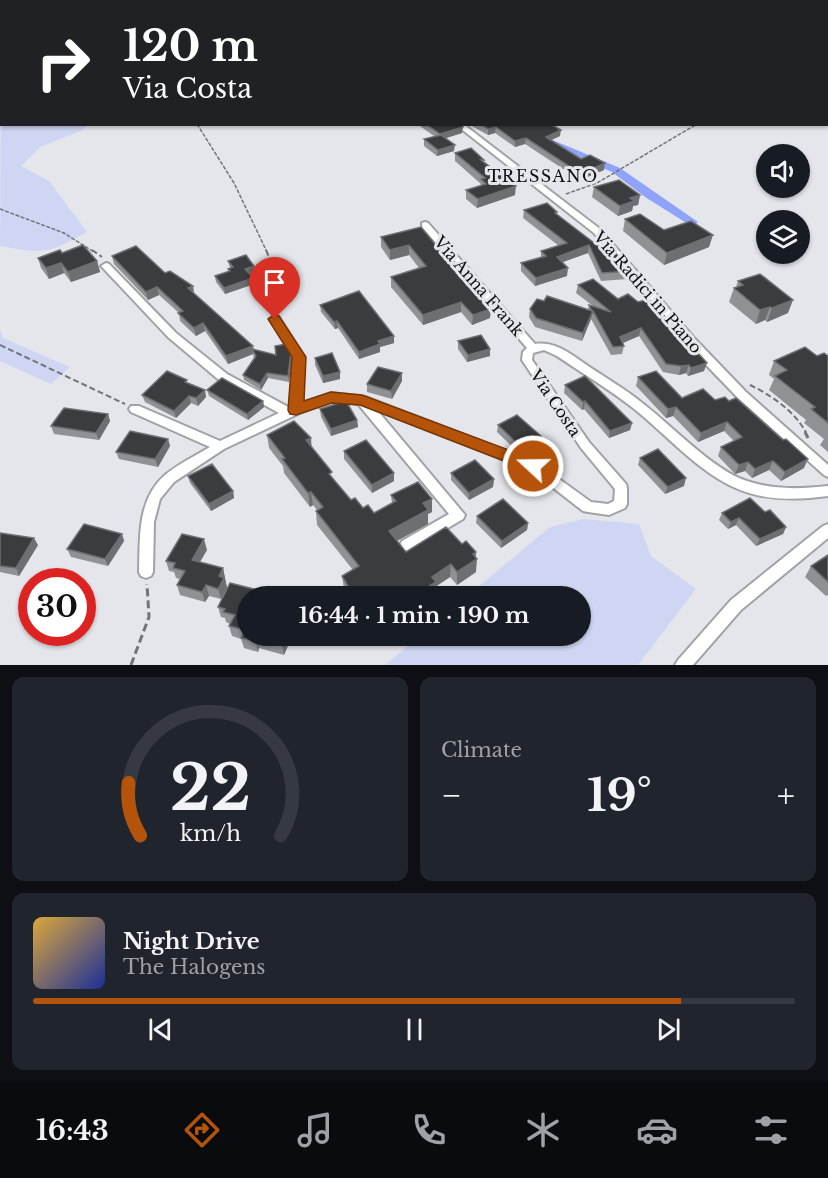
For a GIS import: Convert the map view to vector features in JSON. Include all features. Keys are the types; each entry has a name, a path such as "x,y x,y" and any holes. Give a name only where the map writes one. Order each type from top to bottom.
{"street":[{"name":"Via Radici in Piano","path":"461,126 597,231 691,342 742,395 828,472"},
{"name":"Via Anna Frank","path":"425,225 533,348"},
{"path":"106,266 172,334 223,377 292,411 299,357 275,319"},
{"name":"Via Costa","path":"146,572 147,522 154,498 170,478 220,446 292,411 331,397 362,400 533,466 588,507 609,510 620,504 621,488 585,445 527,360 528,352 533,348 545,346 561,353 636,404 711,467 741,485 772,493 805,494 828,491"},
{"path":"362,400 458,514 407,545"},
{"path":"135,409 220,446"},
{"path":"683,665 736,605 828,530"}],"path":[{"path":"198,126 227,170 284,292 275,319"},
{"path":"555,198 597,183 693,126"},
{"path":"0,209 64,233 107,260 106,266"},
{"path":"0,345 135,409"},
{"path":"131,665 149,617 146,572"}],"shaded area":[{"path":"1,126 87,126 81,131 40,147 21,166 49,181 87,232 63,245 45,250 0,246"},
{"path":"0,330 3,338 70,367 51,384 0,361"},
{"path":"584,519 639,524 651,556 696,589 638,665 385,665 408,646 591,646 591,586 479,586 550,527"}],"building":[{"path":"429,126 463,127 440,134"},
{"path":"483,126 554,126 561,130 546,137 581,159 590,155 605,163 581,174 526,138 515,141 496,127 488,129"},
{"path":"441,135 455,145 438,150 424,139"},
{"path":"471,148 484,160 481,160 516,186 478,199 466,190 486,184 481,179 485,178 455,153"},
{"path":"619,180 640,195 630,198 634,201 620,206 594,187"},
{"path":"547,203 557,212 555,213 606,252 615,252 630,271 602,273 589,245 557,257 568,268 536,278 521,263 546,256 541,251 567,243 524,210"},
{"path":"640,214 664,230 691,221 713,235 667,253 625,219"},
{"path":"421,227 440,250 443,249 465,274 460,276 491,309 473,315 461,302 423,315 391,277 426,266 409,245 390,250 381,237"},
{"path":"83,245 97,261 68,272 61,263 46,268 38,258 60,250 62,253"},
{"path":"136,246 165,273 170,271 193,286 188,288 253,346 226,356 203,323 194,328 178,313 183,311 157,287 146,292 112,256"},
{"path":"246,255 254,266 245,269 253,278 224,288 215,276 230,271 228,269 233,267 228,261"},
{"path":"760,274 793,300 760,310 734,288 743,285 738,281"},
{"path":"593,279 618,299 628,294 638,302 649,299 707,363 691,368 689,365 666,364 641,328 620,337 624,346 613,347 593,311 583,333 536,318 530,309 537,299 544,301 547,296 592,311 589,305 611,312 578,285"},
{"path":"359,291 394,336 378,341 380,344 359,352 337,321 334,322 320,305"},
{"path":"481,335 490,349 468,355 458,341"},
{"path":"286,344 291,352 288,376 267,373 260,384 243,375 256,356 252,349 276,355 275,346"},
{"path":"805,347 817,356 824,353 828,356 828,423 811,409 815,407 775,376 787,370 774,361"},
{"path":"332,353 340,372 323,376 315,358"},
{"path":"378,367 402,373 391,391 367,384"},
{"path":"167,371 205,390 196,398 189,396 174,411 142,395"},
{"path":"656,371 682,398 703,389 715,400 725,397 729,401 736,398 808,459 785,472 773,461 755,469 748,462 739,465 721,447 742,437 727,422 701,433 676,407 668,409 638,377"},
{"path":"585,376 632,423 610,431 585,401 583,402 565,385"},
{"path":"222,378 263,401 247,414 207,390"},
{"path":"346,401 357,420 331,429 320,409"},
{"path":"64,408 108,414 96,433 51,426"},
{"path":"517,415 541,436 521,447 498,425"},
{"path":"294,421 311,438 306,440 332,472 329,474 351,500 355,498 363,508 368,505 374,513 396,501 391,495 418,482 432,499 423,503 428,510 389,531 406,552 446,527 462,544 466,541 476,552 473,554 477,559 457,572 451,564 432,577 436,582 430,586 348,586 342,576 359,566 316,511 323,507 311,492 308,493 267,435"},
{"path":"130,431 168,439 155,459 116,452"},
{"path":"366,440 394,473 372,485 344,451"},
{"path":"658,449 686,478 668,487 640,458"},
{"path":"475,460 494,479 469,493 451,473"},
{"path":"212,464 233,491 209,504 188,476"},
{"path":"750,498 765,512 770,510 786,527 760,539 739,518 731,522 722,513"},
{"path":"503,499 528,523 502,541 477,516"},
{"path":"84,524 122,534 105,559 67,549"},
{"path":"0,533 34,538 16,568 0,566"},
{"path":"182,534 204,539 192,560 223,568 219,576 224,578 218,589 206,585 202,592 177,585 185,571 173,568 175,563 166,561"},
{"path":"828,555 828,582 811,566"},
{"path":"230,583 242,586 237,586 237,628 229,626 235,615 223,612 225,609 218,607"}],"waterway":[{"path":"538,137 616,170 649,195 692,222"}],"district":[{"name":"TRESSANO","path":"543,176"}],"route":[{"path":"275,319 299,357 296,410 331,397 362,400 533,466"}]}
